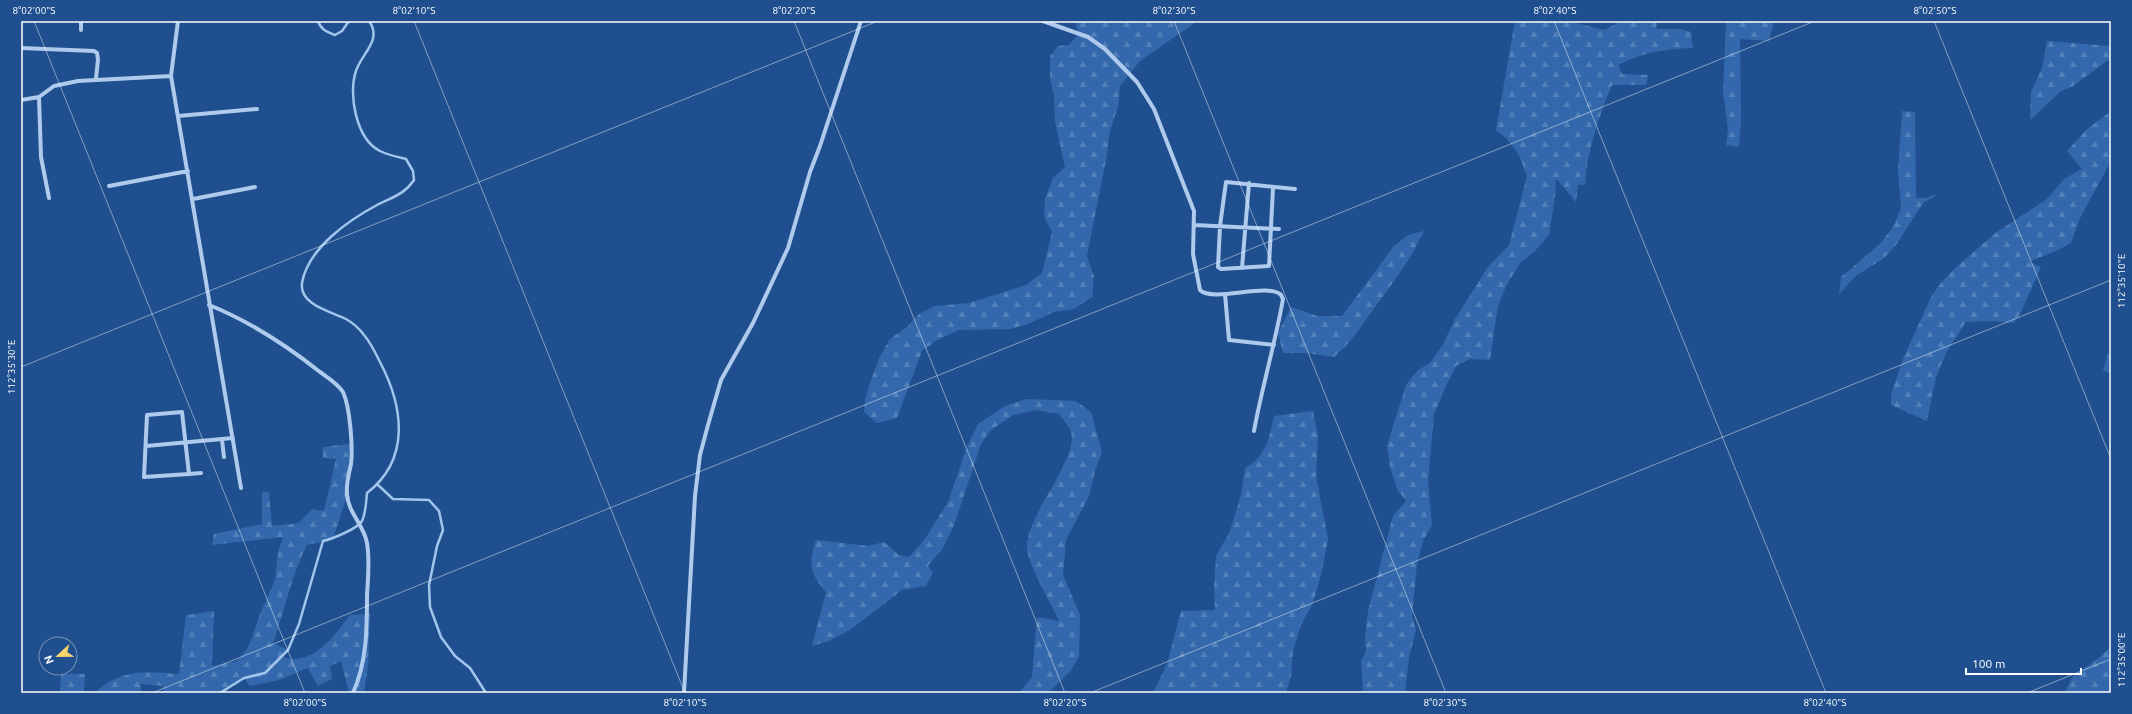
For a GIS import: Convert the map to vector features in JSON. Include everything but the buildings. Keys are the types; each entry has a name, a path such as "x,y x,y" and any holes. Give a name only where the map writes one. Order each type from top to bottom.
{"street":[{"path":"81,21 81,30"},
{"path":"178,21 171,76 241,488"},
{"path":"684,693 695,496 700,455 721,380 753,323 788,248 810,172 862,21"},
{"path":"1043,21 1088,37 1105,49 1137,82 1154,109 1189,194 1194,211 1192,240 1193,254 1200,290 1206,293 1225,294 1272,291 1281,296 1283,299 1254,431"},
{"path":"21,48 94,51 97,53 98,60 96,78"},
{"path":"21,100 39,97 54,86 96,78 171,76"},
{"path":"39,97 41,157 49,198"},
{"path":"178,116 233,113 257,109"},
{"path":"109,186 188,171"},
{"path":"1273,188 1269,266 1221,269 1218,267 1220,226 1226,182 1249,183 1273,188 1295,189"},
{"path":"1242,268 1249,183"},
{"path":"193,199 255,187"},
{"path":"1194,225 1280,229"},
{"path":"1225,294 1229,340 1274,345"},
{"path":"209,305 233,315 258,329 306,361 342,391 347,403 352,452 346,484 349,508 360,525 367,543 369,565 368,622 365,650 353,693"},
{"path":"189,474 182,412 147,415 144,477 189,474 201,473"},
{"path":"146,446 186,444 233,438"},
{"path":"222,440 224,457"}],"green space":[{"path":"1075,21 1195,21 1189,27 1140,61 1120,86 1118,107 1110,131 1106,160 1087,256 1094,276 1092,297 1074,309 1054,312 1028,324 1011,329 959,330 937,340 922,351 897,418 877,423 864,412 865,400 879,358 890,339 907,327 919,314 935,306 969,303 1026,285 1042,273 1052,232 1044,216 1045,199 1053,178 1065,167 1055,122 1054,96 1050,79 1050,56 1058,46 1069,45 1079,34"},
{"path":"1515,21 1568,21 1604,30 1621,21 1657,21 1656,29 1681,29 1691,32 1693,48 1654,52 1618,65 1622,74 1648,75 1646,85 1612,85 1594,134 1588,159 1585,185 1578,185 1576,202 1556,178 1555,197 1549,235 1535,251 1520,263 1506,286 1498,306 1490,360 1470,359 1456,366 1434,415 1428,482 1432,525 1423,541 1417,564 1412,616 1416,630 1409,657 1405,693 1363,693 1361,661 1366,652 1365,638 1368,611 1393,516 1406,501 1397,489 1390,467 1387,446 1406,385 1418,370 1430,363 1444,343 1455,319 1488,267 1509,245 1527,176 1519,155 1507,139 1496,130"},
{"path":"1726,21 1774,21 1769,41 1740,39 1741,121 1739,147 1726,145 1728,130 1723,92"},
{"path":"2047,41 2111,46 2111,58 2073,86 2061,91 2030,120 2031,92 2042,68"},
{"path":"1902,111 1915,112 1916,198 1926,198 1938,194 1923,203 1896,245 1883,259 1857,275 1839,294 1841,277 1880,244 1893,227 1901,208 1898,171"},
{"path":"2111,111 2111,161 2080,218 2071,243 2029,262 2041,267 2021,312 2014,323 1992,321 1966,322 1947,351 1936,377 1927,421 1891,405 1891,395 1903,359 1931,297 1940,284 1951,272 1994,234 2047,199 2064,179 2082,169 2067,151 2086,130"},
{"path":"1424,231 1409,258 1393,282 1354,336 1334,357 1306,353 1283,353 1278,333 1291,307 1317,316 1342,316 1394,246 1408,235"},
{"path":"2111,352 2111,374 2103,370 2108,354"},
{"path":"1027,399 1076,401 1091,412 1102,452 1095,471 1089,496 1066,540 1063,575 1080,615 1079,657 1070,672 1048,693 1019,693 1032,677 1037,617 1059,621 1030,562 1027,545 1036,517 1061,471 1071,444 1071,432 1069,427 1059,414 1037,410 1013,415 991,430 981,444 954,525 943,548 928,566 933,573 926,586 902,590 850,630 829,641 812,646 826,592 817,580 812,568 811,562 813,548 816,540 868,546 884,542 899,555 909,557 925,539 948,502 967,447 978,424 1005,406"},
{"path":"1313,411 1318,436 1316,476 1328,539 1322,571 1313,603 1301,625 1293,651 1291,676 1286,693 1153,693 1167,664 1181,611 1215,610 1214,589 1216,556 1230,531 1241,495 1245,468 1258,458 1266,446 1274,416"},
{"path":"350,444 347,496 333,539 307,545 292,581 273,643 288,650 282,657 293,659 303,658 322,648 350,615 370,614 368,665 364,693 349,693 341,661 330,666 332,679 318,686 308,668 279,680 250,686 244,678 220,693 163,693 163,686 141,684 141,693 60,693 61,676 78,676 78,674 85,674 84,691 97,691 106,684 125,675 146,672 179,674 186,615 214,611 212,666 237,661 249,646 260,614 275,580 278,552 283,537 212,545 214,534 262,524 262,492 269,492 272,526 299,523 312,509 324,511 336,459 323,458 323,447"},
{"path":"2111,646 2111,693 2064,693 2073,676 2100,657"}],"waterway":[{"path":"318,21 323,29 335,35 342,31 349,21"},
{"path":"220,693 244,678 265,673 288,650 299,624 323,541 350,530 362,521 367,493 381,479 391,465 397,449 399,432 398,415 394,398 389,380 367,338 358,328 346,319 318,307 311,302 302,291 302,283 312,258 331,236 366,211 402,192 414,180 413,171 406,159 380,151 372,145 365,137 356,115 353,92 356,71 370,47 374,34 373,28 369,21"},
{"path":"378,485 393,499 429,500 439,511 443,530 437,546 429,585 430,607 441,637 455,656 470,668 486,693"}]}
